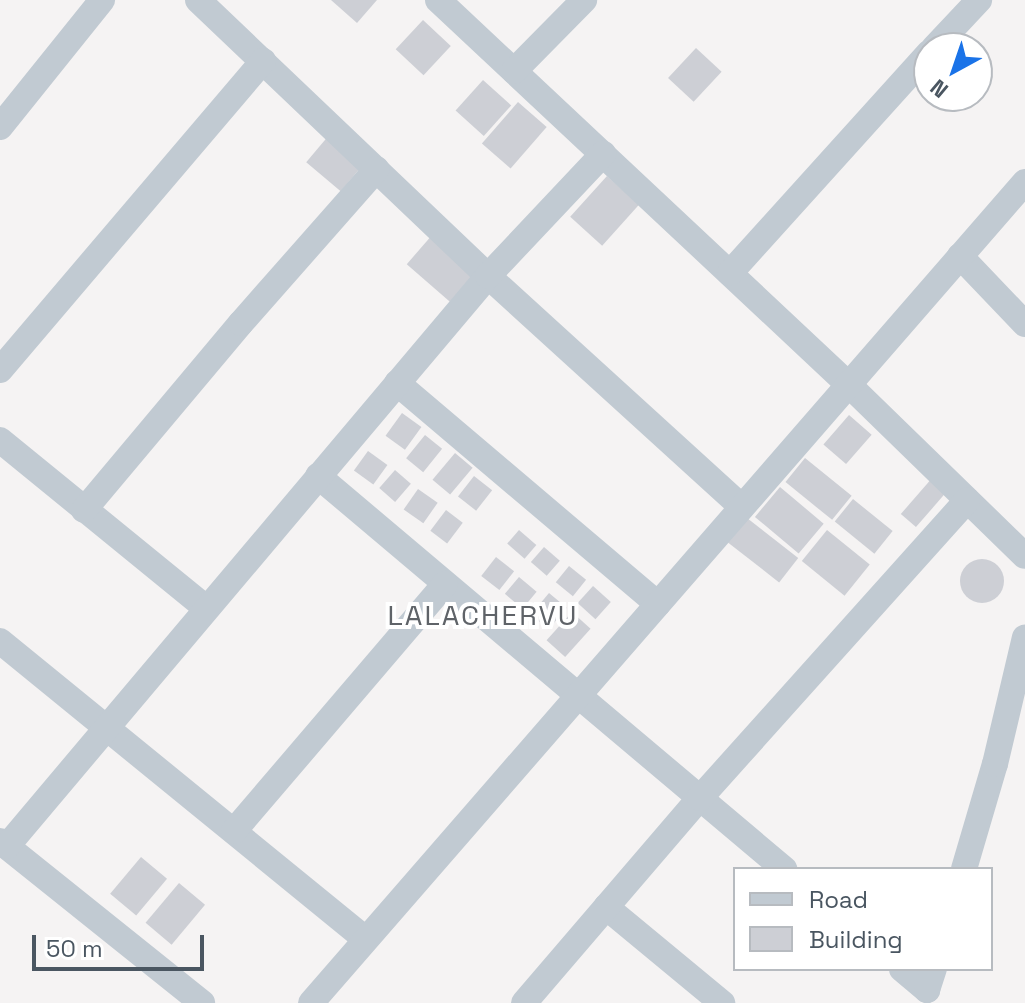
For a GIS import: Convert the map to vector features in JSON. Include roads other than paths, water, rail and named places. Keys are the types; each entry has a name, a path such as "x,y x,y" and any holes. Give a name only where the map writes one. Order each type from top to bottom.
{"street":[{"path":"0,127 102,0"},
{"path":"198,0 488,276 742,507"},
{"path":"438,0 849,385 1025,556"},
{"path":"514,71 584,0"},
{"path":"949,32 979,0"},
{"path":"0,370 263,61"},
{"path":"730,273 913,71"},
{"path":"202,1003 3,844 488,276 603,154"},
{"path":"84,510 241,323 377,169"},
{"path":"311,1003 1025,182"},
{"path":"960,256 1025,324"},
{"path":"397,383 658,604"},
{"path":"0,440 206,608"},
{"path":"318,476 782,867"},
{"path":"524,1003 700,798 967,500"},
{"path":"234,831 445,584"},
{"path":"965,867 995,764 1025,637"},
{"path":"0,641 366,939"},
{"path":"606,907 722,1003"},
{"path":"904,971 927,990 933,971"}],"district":[{"name":"LALACHERVU","path":"483,615"}]}
